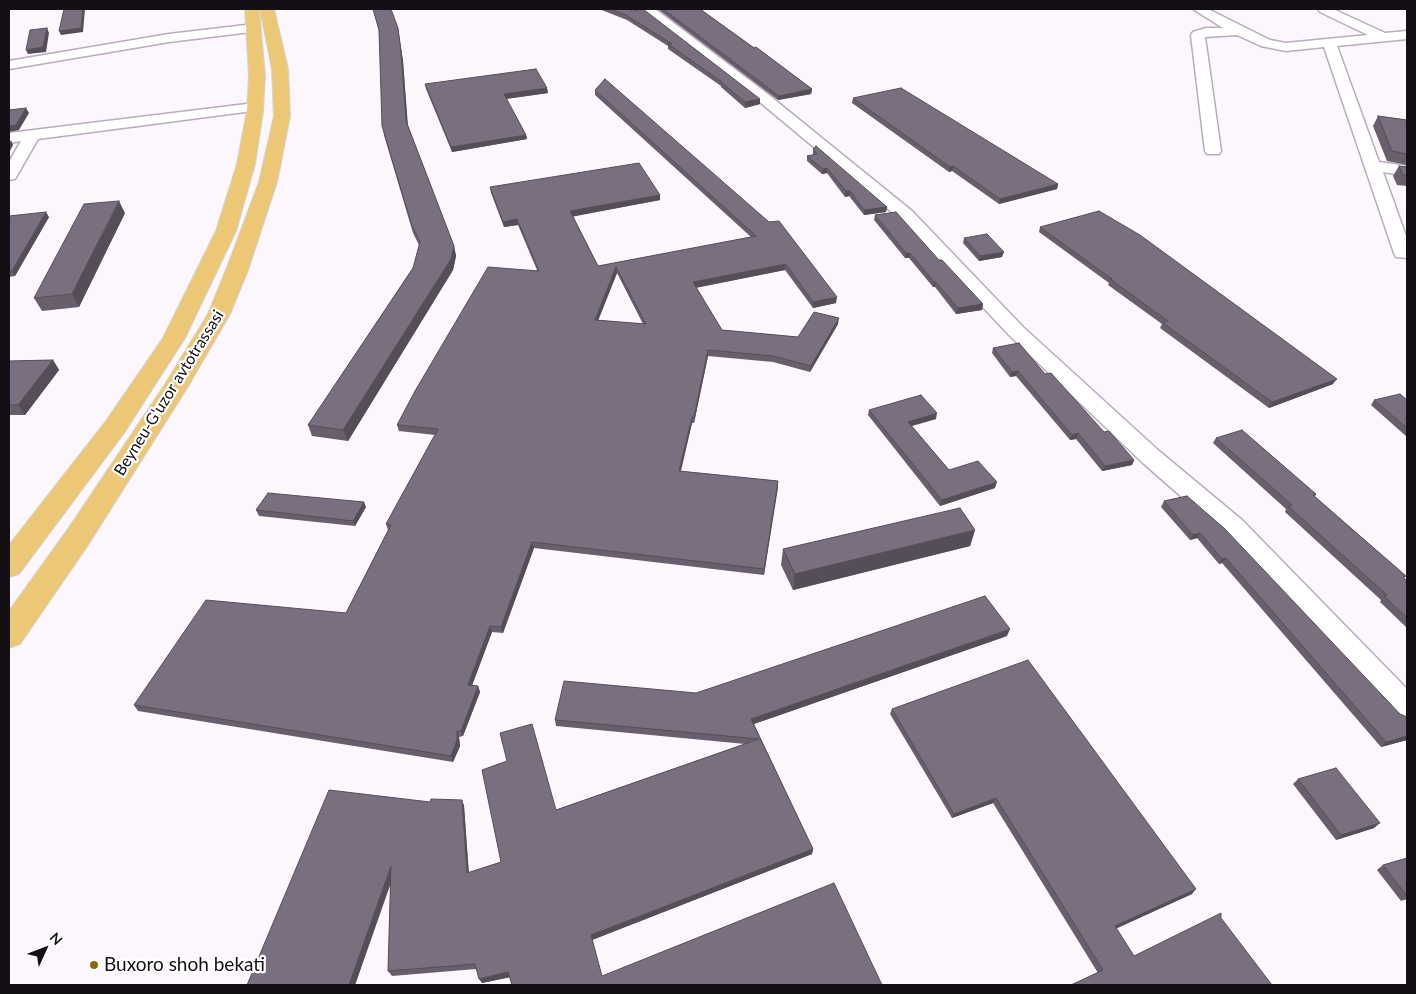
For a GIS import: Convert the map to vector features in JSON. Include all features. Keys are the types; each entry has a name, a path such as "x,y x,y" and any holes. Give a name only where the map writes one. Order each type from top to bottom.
{"highway":[{"name":"Beyneu-G'uzor avtotrassasi","path":"9,635 78,537 175,388 219,314 237,270 268,182 282,109 280,69 267,9"},
{"name":"Beyneu-G'uzor avtotrassasi","path":"9,566 115,427 174,338 226,231 246,164 255,109 257,76 253,18"},
{"path":"255,109 282,109"}],"street":[{"path":"647,9 760,95 906,215 1024,338 1151,458 1233,526 1407,709"},
{"path":"1199,9 1239,31 1266,43 1286,47 1407,35"},
{"path":"1324,9 1383,37"},
{"path":"9,65 169,38 253,18"},
{"path":"1213,151 1198,35 1206,32 1239,31"},
{"path":"1329,44 1403,252"},
{"path":"9,138 255,109"},
{"path":"9,175 32,136"},
{"path":"1373,166 1407,171"}],"building":[{"path":"64,9 83,9 81,28 59,31"},
{"path":"373,9 391,9 398,28 406,121 454,246 451,259 343,430 308,425 413,268 420,242 411,223 382,126 379,30"},
{"path":"610,9 630,9 632,11 643,9 760,99 745,102 722,82 668,44 672,44 626,15"},
{"path":"663,9 700,9 754,48 756,47 812,89 779,96"},
{"path":"47,28 43,47 26,50 30,30"},
{"path":"536,69 547,88 504,94 526,135 451,147 425,84"},
{"path":"605,79 769,222 779,221 837,297 813,302 786,264 693,282 722,330 798,337 814,312 839,318 811,366 773,356 708,350 694,417 692,417 679,471 778,481 764,569 532,542 501,627 490,626 468,685 478,686 461,731 457,731 457,740 451,756 134,705 206,600 346,613 391,525 386,524 438,429 397,425 415,391 488,267 539,271 517,219 503,222 490,187 639,163 660,195 570,211 598,266 756,236 595,90","holes":["616,267 646,324 595,320"]},
{"path":"901,88 1058,184 1000,199 953,166 950,167 853,98"},
{"path":"26,108 16,125 9,126 9,110"},
{"path":"1378,116 1407,120 1407,154 1392,151"},
{"path":"816,146 887,207 864,210 850,191 846,191 827,168 823,169 807,156 817,154 813,149"},
{"path":"1399,166 1407,167 1407,175 1403,175"},
{"path":"119,201 72,294 34,298 84,204"},
{"path":"1099,211 1140,235 1337,379 1272,402 1163,323 1168,321 1040,227"},
{"path":"46,212 12,271 9,271 9,216"},
{"path":"896,212 939,260 942,260 983,304 958,308 910,253 906,253 875,215"},
{"path":"987,234 1004,252 980,256 964,238"},
{"path":"1019,343 1045,374 1051,373 1104,432 1109,431 1134,460 1105,466 1078,433 1072,435 1018,371 1012,372 993,348"},
{"path":"53,360 18,405 9,405 9,361"},
{"path":"1400,394 1407,400 1407,428 1374,400"},
{"path":"921,395 937,413 908,422 949,470 978,461 997,482 942,500 869,410"},
{"path":"1242,430 1406,576 1403,577 1407,581 1407,618 1384,596 1387,595 1288,506 1292,505 1216,438"},
{"path":"268,493 364,502 353,521 256,510"},
{"path":"1187,496 1225,529 1400,714 1407,717 1407,736 1386,742 1226,558 1222,559 1200,533 1193,535 1164,501"},
{"path":"960,508 975,530 795,574 783,549"},
{"path":"985,596 1010,629 751,719 813,849 591,935 602,976 834,883 882,985 512,985 508,972 479,979 475,964 388,971 391,866 349,985 247,985 329,790 430,802 431,799 462,800 467,873 501,862 482,770 507,761 500,733 532,724 556,810 759,739 555,720 564,681 696,693"},
{"path":"1028,660 1196,889 1115,926 1134,956 1221,913 1221,918 1272,985 1071,985 1103,970 996,798 954,814 892,709"},
{"path":"1336,768 1380,823 1341,835 1298,779"},
{"path":"1407,858 1407,896 1383,865"}],"place":[{"name":"Buxoro shoh bekati","path":"94,965"}]}
